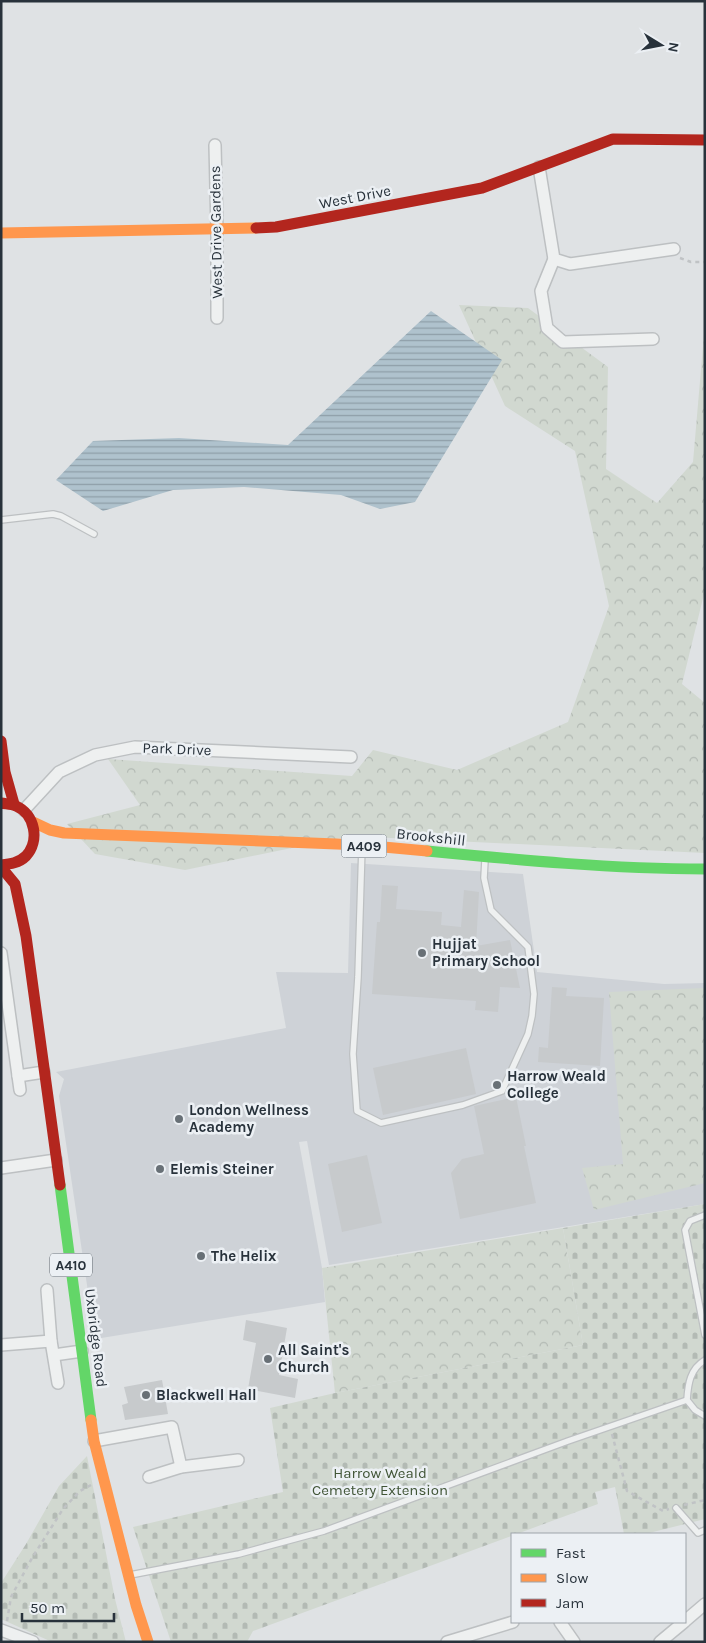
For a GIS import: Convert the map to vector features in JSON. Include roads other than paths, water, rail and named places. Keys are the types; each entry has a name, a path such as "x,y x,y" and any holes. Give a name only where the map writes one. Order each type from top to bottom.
{"main road":[{"name":"West Drive","path":"1,233 217,230 276,227 482,188 613,138 705,140"},
{"path":"1,741 3,776 19,807 33,822 35,832 34,843 29,853 21,860 1,866"},
{"path":"1,803 19,807"},
{"name":"Brookshill","path":"33,822 50,830 64,833 362,845 585,865 654,869 705,869"},
{"name":"Brookshill","path":"34,843 49,836 64,833"},
{"name":"Uxbridge Road","path":"21,860 15,884 24,927 94,1441 128,1576 148,1642"},
{"name":"Uxbridge Road","path":"1,866 15,884"}],"street":[{"name":"West Drive Gardens","path":"215,145 217,318"},
{"path":"538,167 554,259 541,292 547,328 562,342 654,339"},
{"path":"554,259 570,264 674,249"},
{"name":"Park Drive","path":"19,807 59,772 95,755 135,747 352,757"},
{"path":"1,954 20,1090"},
{"path":"18,1076 44,1072"},
{"path":"1,1168 56,1160"},
{"path":"47,1290 51,1341 58,1383"},
{"path":"1,1345 51,1341"},
{"path":"54,1355 82,1351"},
{"path":"94,1441 172,1427 181,1467"},
{"path":"150,1477 181,1467 238,1460"},
{"path":"686,1619 705,1604"},
{"path":"447,1642 511,1623"},
{"path":"561,1623 574,1642"},
{"path":"660,1642 682,1623"},
{"path":"4,1631 33,1642"}],"lane":[{"path":"1,520 53,514 61,516 94,534"},
{"path":"362,845 358,977 353,1054 357,1111 381,1123 463,1105 502,1091 528,1034 534,994 528,947 491,910 484,878 486,857"},
{"path":"705,1215 690,1221 685,1230 705,1335"},
{"path":"705,1360 696,1366 691,1375 687,1400 695,1410 705,1416"},
{"path":"128,1576 239,1554 324,1530 687,1400"},
{"path":"676,1508 698,1533 705,1530"}],"water":[{"path":"431,311 502,360 415,502 380,509 341,495 244,487 173,490 103,511 56,480 93,441 179,438 288,445"}],"place":[{"name":"Hujjat Primary School","path":"422,953"},
{"name":"Harrow Weald College","path":"497,1085"},
{"name":"London Wellness Academy","path":"179,1119"},
{"name":"Elemis Steiner","path":"160,1169"},
{"name":"The Helix","path":"201,1256"},
{"name":"All Saint's Church","path":"268,1359"},
{"name":"Blackwell Hall","path":"146,1395"}],"park label":[{"name":"Harrow Weald Cemetery Extension","path":"380,1482"}]}
